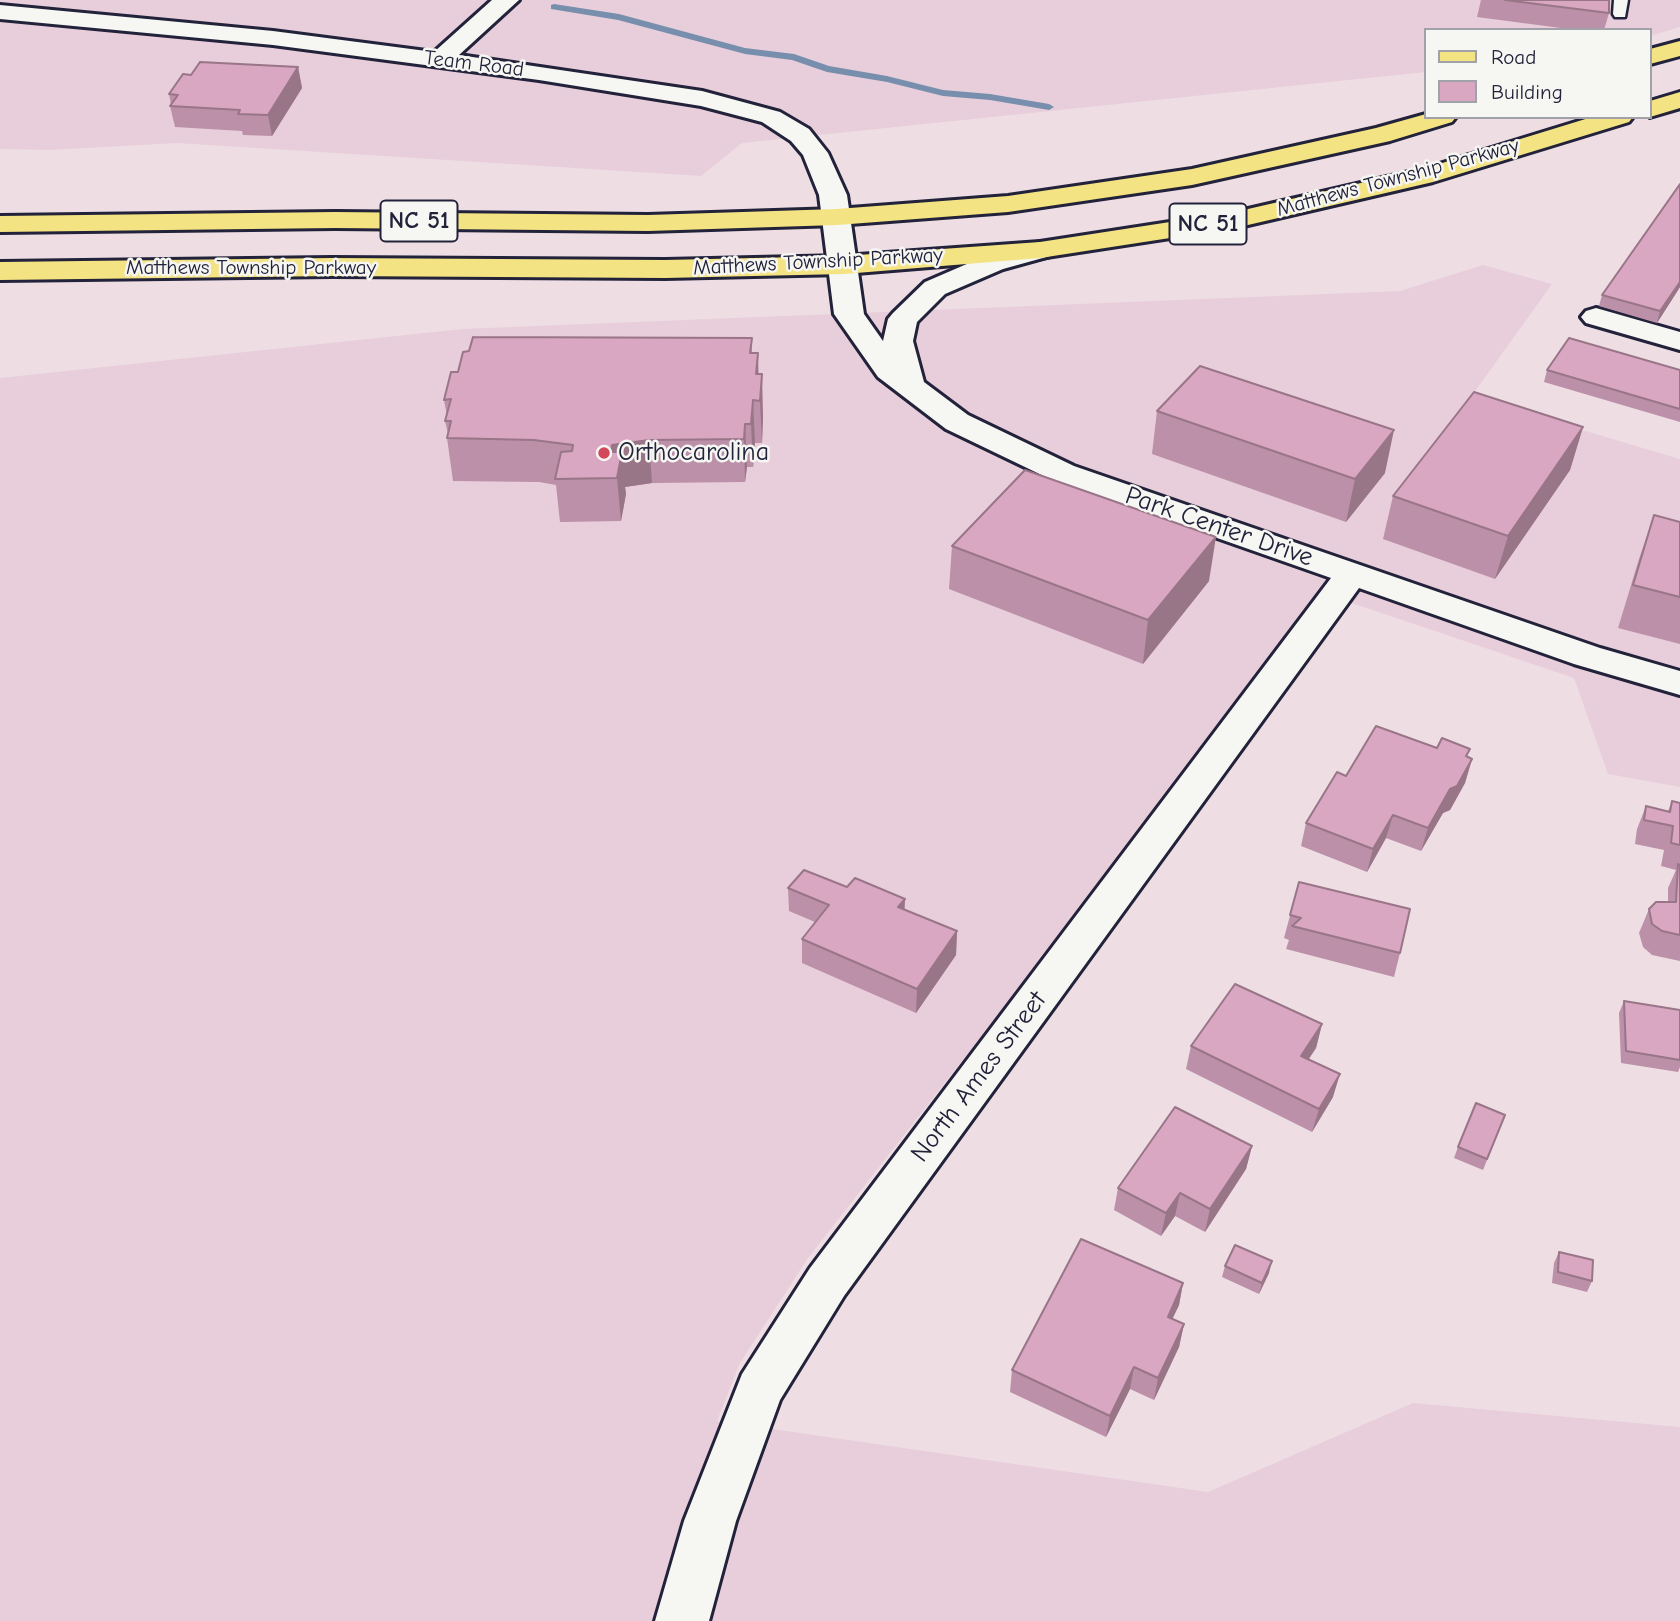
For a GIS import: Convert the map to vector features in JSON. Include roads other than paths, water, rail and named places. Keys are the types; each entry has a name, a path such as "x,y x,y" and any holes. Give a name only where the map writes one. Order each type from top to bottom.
{"main road":[{"path":"1652,56 1680,48"},
{"path":"1652,108 1680,100"},
{"path":"1652,116 1680,111"},
{"name":"Matthews Township Parkway","path":"0,224 335,220 648,223 837,218 1008,204 1192,177 1381,135 1436,119"},
{"name":"Matthews Township Parkway","path":"0,271 332,267 664,269 844,265 1040,250 1235,220 1433,174 1613,119"},
{"path":"1563,133 1637,119"}],"street":[{"path":"440,60 471,29 507,0"},
{"name":"Team Road","path":"0,12 273,38 543,73 702,99 771,117 800,135 815,153 833,195 844,265"},
{"path":"909,385 898,341 903,318 935,288 993,263 1040,250"},
{"name":"Park Center Drive","path":"844,265 849,314 889,371 957,422 1063,472 1587,656 1680,683"},
{"path":"1596,317 1680,341"},
{"name":"North Ames Street","path":"682,1621 710,1521 760,1390 827,1282 1352,574"}],"waterway":[{"path":"554,7 619,17 745,51 794,57 827,69 887,79 943,93 990,97 1049,107"}],"place":[{"name":"Orthocarolina","path":"604,453"}]}
